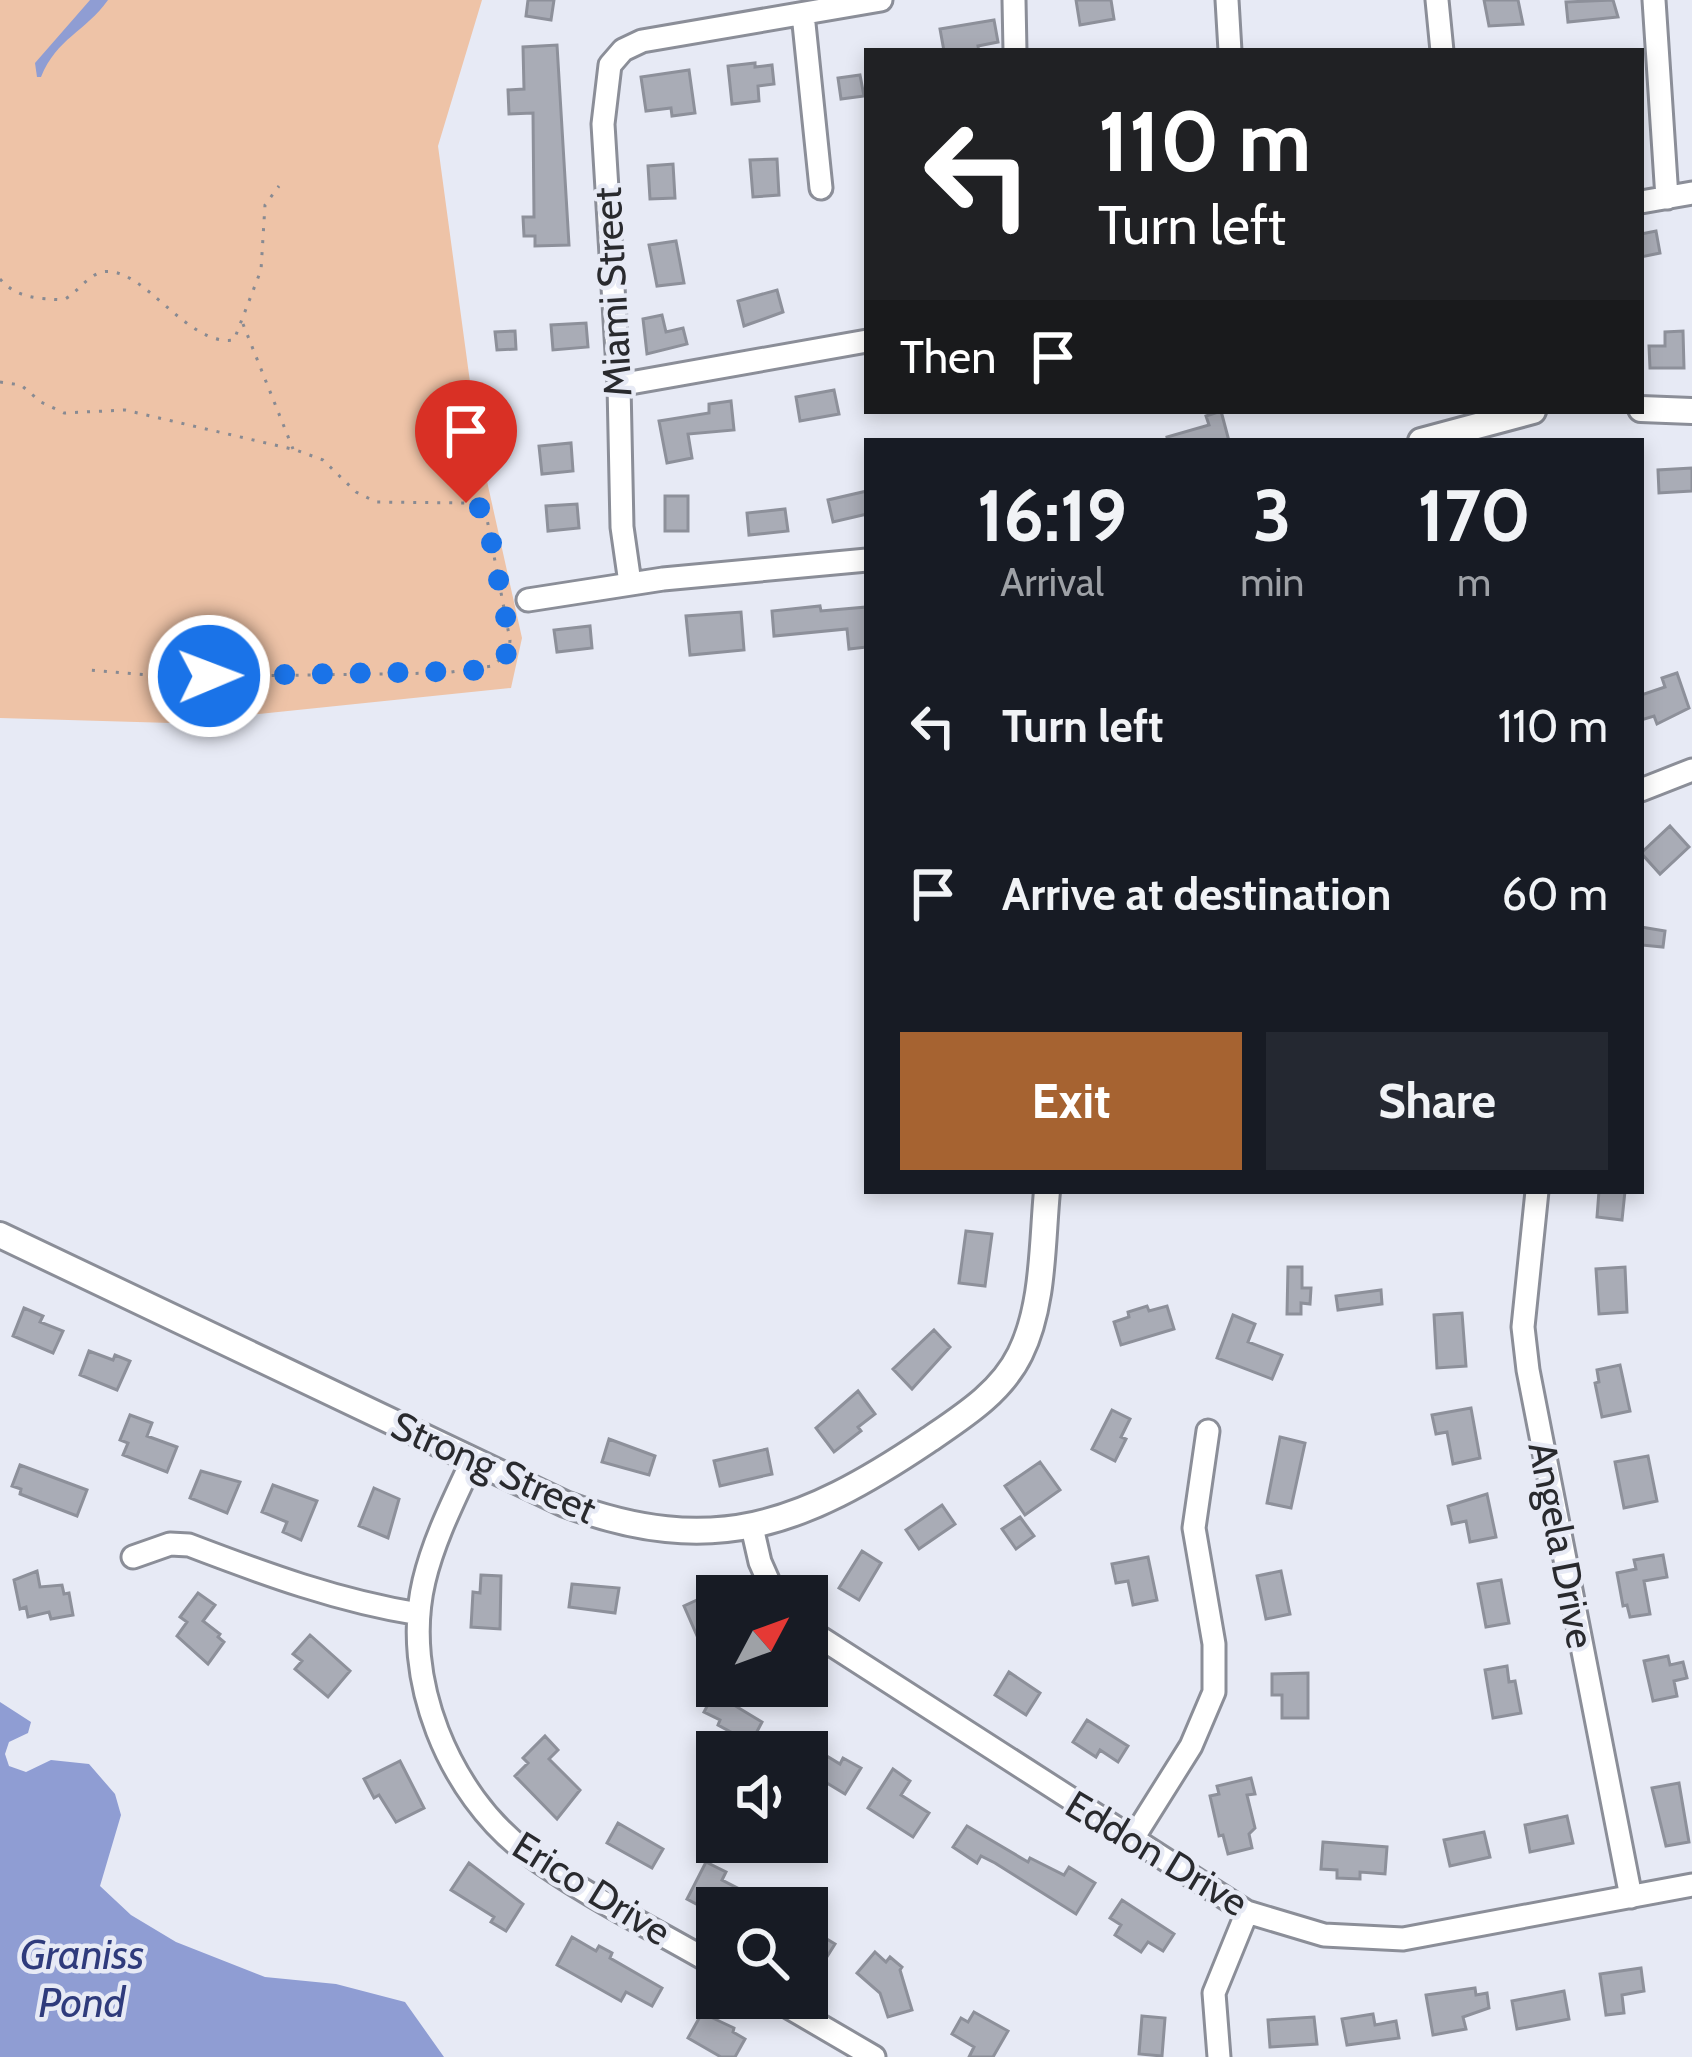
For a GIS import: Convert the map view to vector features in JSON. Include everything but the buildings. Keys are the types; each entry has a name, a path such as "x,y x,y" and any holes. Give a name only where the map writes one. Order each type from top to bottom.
{"street":[{"name":"Miami Street","path":"630,583 622,527 604,124 610,65 622,50 664,35 881,0"},
{"path":"1014,0 1015,48"},
{"path":"1227,0 1231,48"},
{"path":"1437,0 1442,48"},
{"path":"1654,0 1667,198"},
{"path":"803,14 821,188"},
{"path":"1644,202 1692,193"},
{"path":"619,385 864,342"},
{"path":"1644,409 1692,411"},
{"path":"1432,438 1522,414"},
{"path":"529,600 630,583 864,560"},
{"path":"1644,789 1692,770"},
{"name":"Strong Street","path":"0,1235 552,1498 619,1522 688,1531 752,1527 814,1508 868,1479 969,1412 1009,1373 1026,1342 1034,1314 1047,1194"},
{"name":"Angela Drive","path":"1537,1194 1523,1328 1528,1370 1631,1897"},
{"path":"1132,1840 1191,1746 1214,1693 1214,1645 1194,1528 1208,1431"},
{"name":"Erico Drive","path":"472,1461 434,1547 419,1614 422,1667 436,1727 452,1765 484,1813 506,1835 551,1869 696,1954"},
{"path":"752,1527 766,1575"},
{"path":"133,1557 170,1544 190,1545 304,1588 419,1614"},
{"name":"Eddon Drive","path":"828,1643 1247,1912 1324,1935 1403,1939 1692,1885"},
{"path":"1220,2057 1214,1993 1247,1912"},
{"path":"809,2019 874,2057"}],"path":[{"path":"0,279 10,291 26,298 63,300 94,275 114,273 207,339 234,340 261,270 266,206 279,186"},
{"path":"243,322 293,450"},
{"path":"0,382 20,385 64,413 125,410 293,450 323,460 356,492 376,502 454,502 479,507 487,519 510,640 502,661 470,671 341,676 171,676 89,670"}],"shaded area":[{"path":"0,0 482,0 438,146 478,441 522,638 511,688 171,723 0,718"}],"water":[{"path":"90,0 108,0 37,77 35,63"},
{"name":"Graniss Pond","path":"0,1702 31,1722 28,1733 9,1742 5,1754 9,1766 26,1772 51,1760 89,1764 115,1794 121,1815 100,1886 131,1915 176,1942 265,1977 336,1984 405,2002 444,2057 0,2057"}],"route":[{"path":"209,676 444,673 502,661 510,640 487,519 479,507 466,503"}]}
